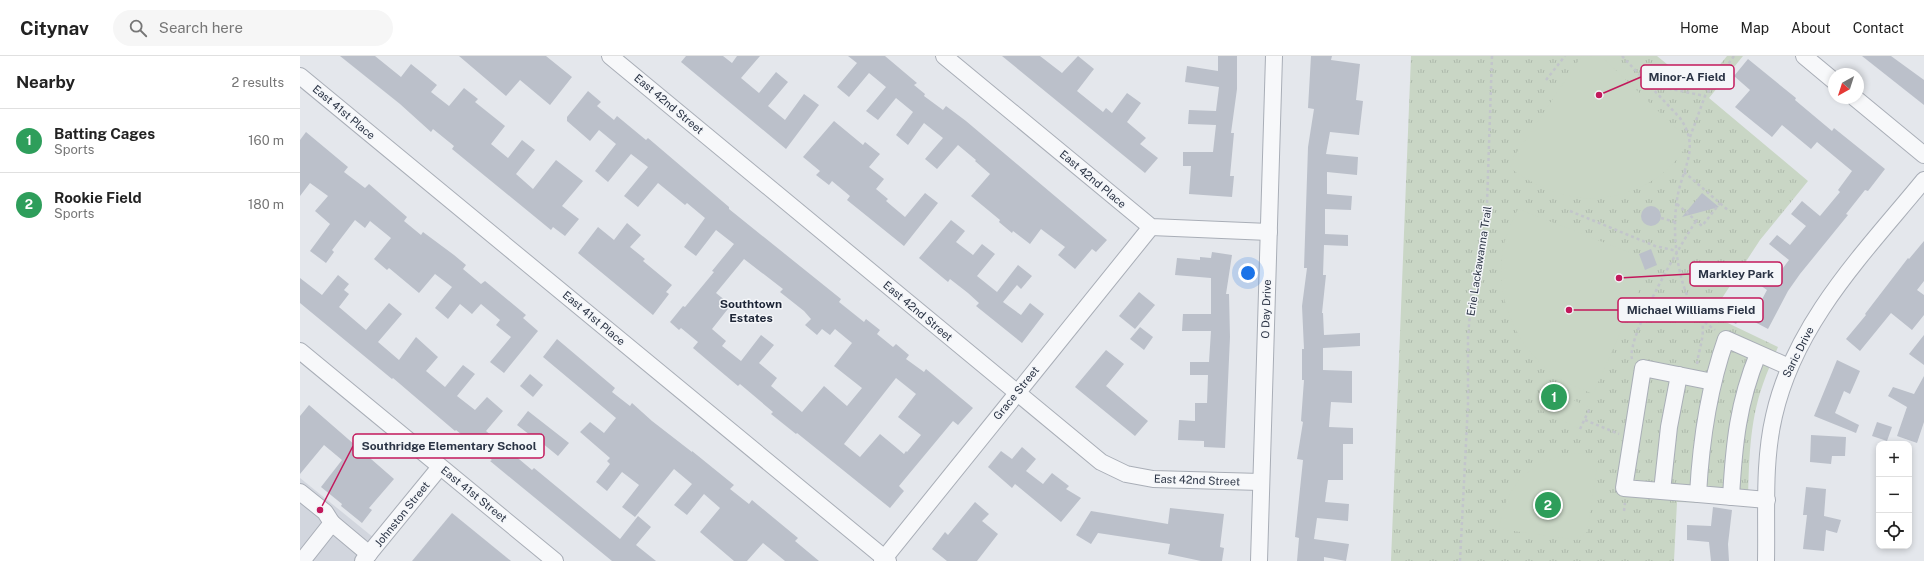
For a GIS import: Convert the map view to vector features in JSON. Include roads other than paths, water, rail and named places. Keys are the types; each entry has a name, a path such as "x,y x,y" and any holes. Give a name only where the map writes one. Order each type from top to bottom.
{"street":[{"name":"East 42nd Street","path":"610,56 1101,462 1126,474 1153,479 1261,482"},
{"name":"East 42nd Place","path":"944,56 1151,227"},
{"name":"O Day Drive","path":"1259,561 1274,56"},
{"path":"1804,56 1828,76"},
{"name":"East 41st Place","path":"300,76 885,560"},
{"path":"1862,104 1924,155"},
{"name":"Saric Drive","path":"1766,561 1768,459 1774,417 1784,379 1801,340 1828,299 1924,180"},
{"name":"Grace Street","path":"885,560 1017,392 1151,227"},
{"path":"1151,227 1269,232"},
{"path":"1698,494 1703,428 1713,382 1726,339 1789,367"},
{"name":"East 41st Street","path":"300,351 555,561"},
{"path":"1731,497 1734,448 1741,401 1758,354"},
{"path":"1713,382 1644,368 1624,488 1767,500"},
{"path":"1662,491 1669,427 1678,375"},
{"name":"Johnston Street","path":"366,557 440,467"},
{"path":"300,492 325,512 332,522 366,557"},
{"path":"304,550 332,522"}],"place":[{"name":"Minor-A Field","path":"1599,95"},
{"name":"Markley Park","path":"1619,278"},
{"name":"Michael Williams Field","path":"1569,310"},
{"name":"Batting Cages","path":"1554,397"},
{"name":"Rookie Field","path":"1548,505"},
{"name":"Southridge Elementary School","path":"320,510"}],"district":[{"name":"Southtown Estates","path":"751,311"}]}
